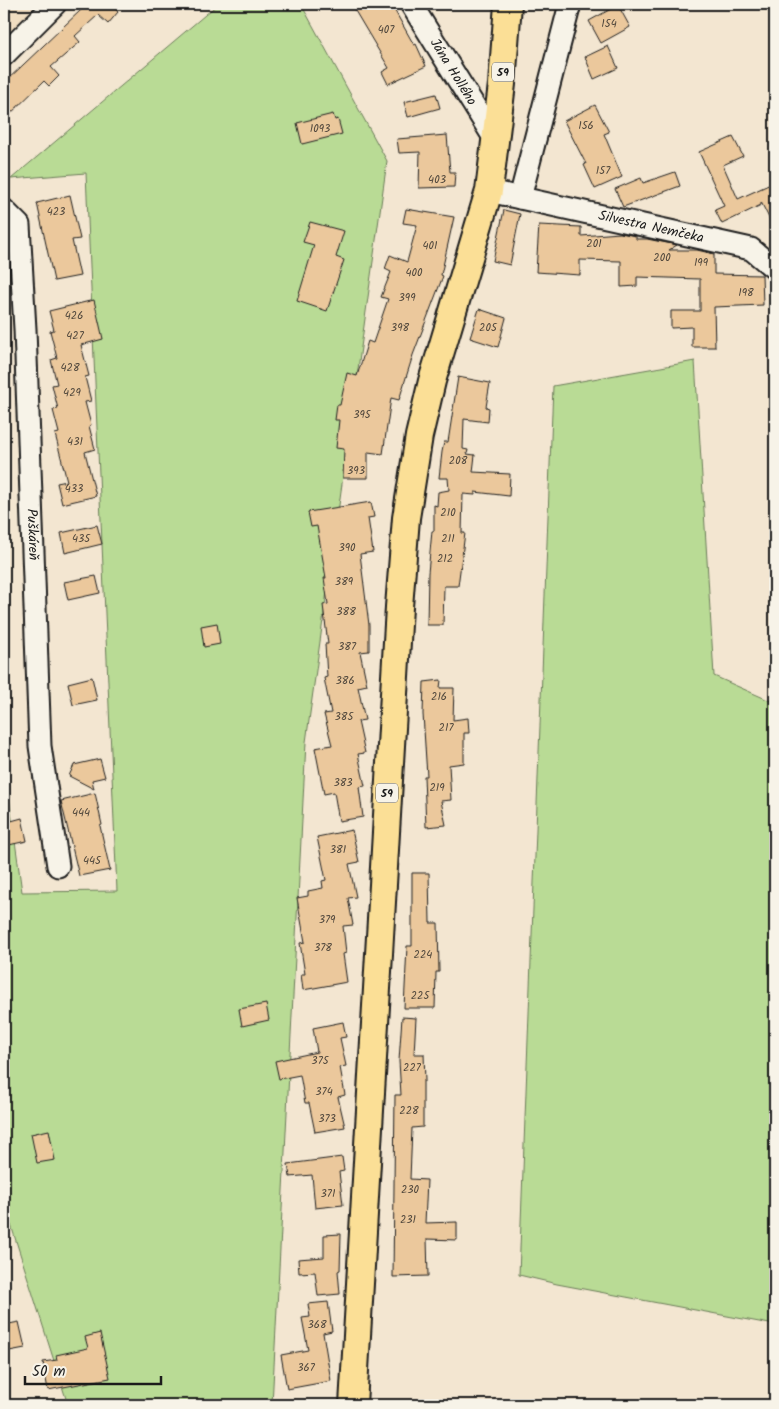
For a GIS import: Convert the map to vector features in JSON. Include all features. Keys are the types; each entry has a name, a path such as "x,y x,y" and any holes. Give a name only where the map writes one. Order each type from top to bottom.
{"main road":[{"name":"59","path":"353,1405 398,608 406,518 419,436 432,381 489,191 502,84 508,4"}],"street":[{"path":"4,54 56,4"},
{"name":"Jána Hollého","path":"411,4 496,141"},
{"path":"520,198 570,4"},
{"name":"Silvestra Nemčeka","path":"489,191 751,249 775,269"},
{"name":"Puškáreň","path":"4,210 19,225 25,329 40,746 58,866"}],"shaded area":[{"path":"4,4 37,4 4,38"}],"green space":[{"path":"218,4 301,4 387,161 306,742 272,1405 68,1405 4,1203 4,761 22,892 117,891 86,173 11,179"},
{"path":"695,361 714,676 775,703 775,1325 557,1284 519,1275 553,386"}],"building":[{"path":"86,4 110,4 118,12 108,24 98,15 75,36 80,42 51,67 59,76 49,86 44,81 4,120 4,83"},
{"path":"351,4 391,4 414,45 416,44 426,66 388,84 382,72 389,68"},
{"path":"618,5 630,27 601,43 589,21"},
{"path":"608,46 618,68 594,79 585,57"},
{"path":"436,94 440,108 408,117 404,102"},
{"path":"595,105 609,132 604,134 622,177 595,189 584,165 586,164 564,121"},
{"path":"333,114 335,120 338,119 342,134 302,144 297,123"},
{"path":"447,135 450,172 455,172 454,187 419,188 420,152 399,153 397,139"},
{"path":"733,137 743,156 723,165 738,199 775,182 775,230 761,202 761,205 722,224 715,210 724,206 699,152"},
{"path":"675,172 680,186 623,207 615,189 641,178 643,183"},
{"path":"70,195 80,239 72,240 80,276 54,281 37,203"},
{"path":"406,209 454,217 441,275 443,276 413,355 399,400 391,398 383,454 368,452 368,478 343,478 344,449 336,448 339,420 335,420 337,405 340,405 347,373 357,376 368,341 373,343 388,299 381,297 391,272 385,269 390,255 407,262 417,225 403,223"},
{"path":"504,210 520,214 510,265 493,261"},
{"path":"310,222 344,231 336,257 344,260 327,311 297,301 314,245 303,242"},
{"path":"539,225 581,227 581,236 620,233 636,236 636,239 647,239 677,245 669,250 697,250 714,254 714,274 762,275 763,305 714,307 715,347 692,347 692,327 671,328 671,311 700,311 700,279 637,277 637,286 621,287 621,261 580,260 580,275 536,272"},
{"path":"94,300 103,339 81,345 89,376 85,377 91,401 85,402 95,449 85,452 96,496 62,504 57,483 67,481 55,434 59,433 53,410 58,409 52,385 57,384 51,360 57,358 50,331 54,330 49,311"},
{"path":"479,309 506,318 498,347 470,338"},
{"path":"458,377 490,383 486,407 489,408 488,422 464,419 463,449 468,450 467,454 475,455 473,472 510,474 509,496 475,492 475,495 463,494 462,533 465,533 458,586 444,586 443,625 427,625 428,573 432,531 434,531 434,505 437,506 438,492 449,490 448,478 439,478 444,442 448,442"},
{"path":"371,502 374,517 368,518 373,552 360,554 369,625 369,651 360,652 367,685 358,687 365,720 358,721 365,753 358,754 365,786 359,787 363,817 339,821 334,792 324,794 315,748 332,745 324,714 331,713 324,678 327,677 325,644 328,644 323,605 328,604 324,578 326,578 317,526 311,527 308,512"},
{"path":"97,525 102,544 65,553 61,533"},
{"path":"96,576 100,593 68,600 64,582"},
{"path":"217,623 220,644 204,647 201,626"},
{"path":"92,677 97,700 73,705 68,683"},
{"path":"441,680 440,688 454,688 453,720 468,718 469,733 464,733 464,763 449,765 451,800 441,801 446,825 426,827 424,776 427,776 423,714 424,682"},
{"path":"100,759 105,777 92,780 94,789 69,776 74,765"},
{"path":"95,793 110,870 79,876 61,801"},
{"path":"22,818 27,841 4,846 4,823"},
{"path":"352,830 359,862 349,864 356,897 348,898 353,925 343,926 346,953 343,954 347,982 303,990 301,974 305,974 300,943 305,942 297,898 308,896 308,891 323,888 322,881 326,880 317,837"},
{"path":"412,873 429,873 430,923 438,923 439,972 436,972 435,1008 404,1008 407,946 412,946"},
{"path":"266,1004 269,1020 242,1026 239,1009"},
{"path":"402,1017 416,1018 414,1054 424,1054 423,1127 412,1128 410,1179 427,1180 425,1223 457,1222 457,1240 427,1239 428,1276 393,1277 395,1095 401,1095 399,1061"},
{"path":"343,1022 346,1037 340,1038 346,1066 340,1067 345,1095 338,1097 345,1127 315,1132 309,1103 305,1103 300,1075 279,1079 275,1061 317,1052 313,1028"},
{"path":"49,1130 55,1160 37,1163 31,1134"},
{"path":"342,1157 344,1171 339,1172 343,1205 315,1208 312,1175 290,1177 288,1164"},
{"path":"341,1234 340,1270 338,1271 340,1294 318,1296 315,1272 299,1273 298,1259 324,1257 324,1235"},
{"path":"328,1302 332,1331 323,1333 331,1381 287,1389 281,1355 308,1350 302,1318 310,1317 308,1304"},
{"path":"19,1322 25,1348 4,1352 4,1325"},
{"path":"100,1333 110,1378 48,1390 43,1362 57,1360 56,1355 88,1348 85,1337"}]}
